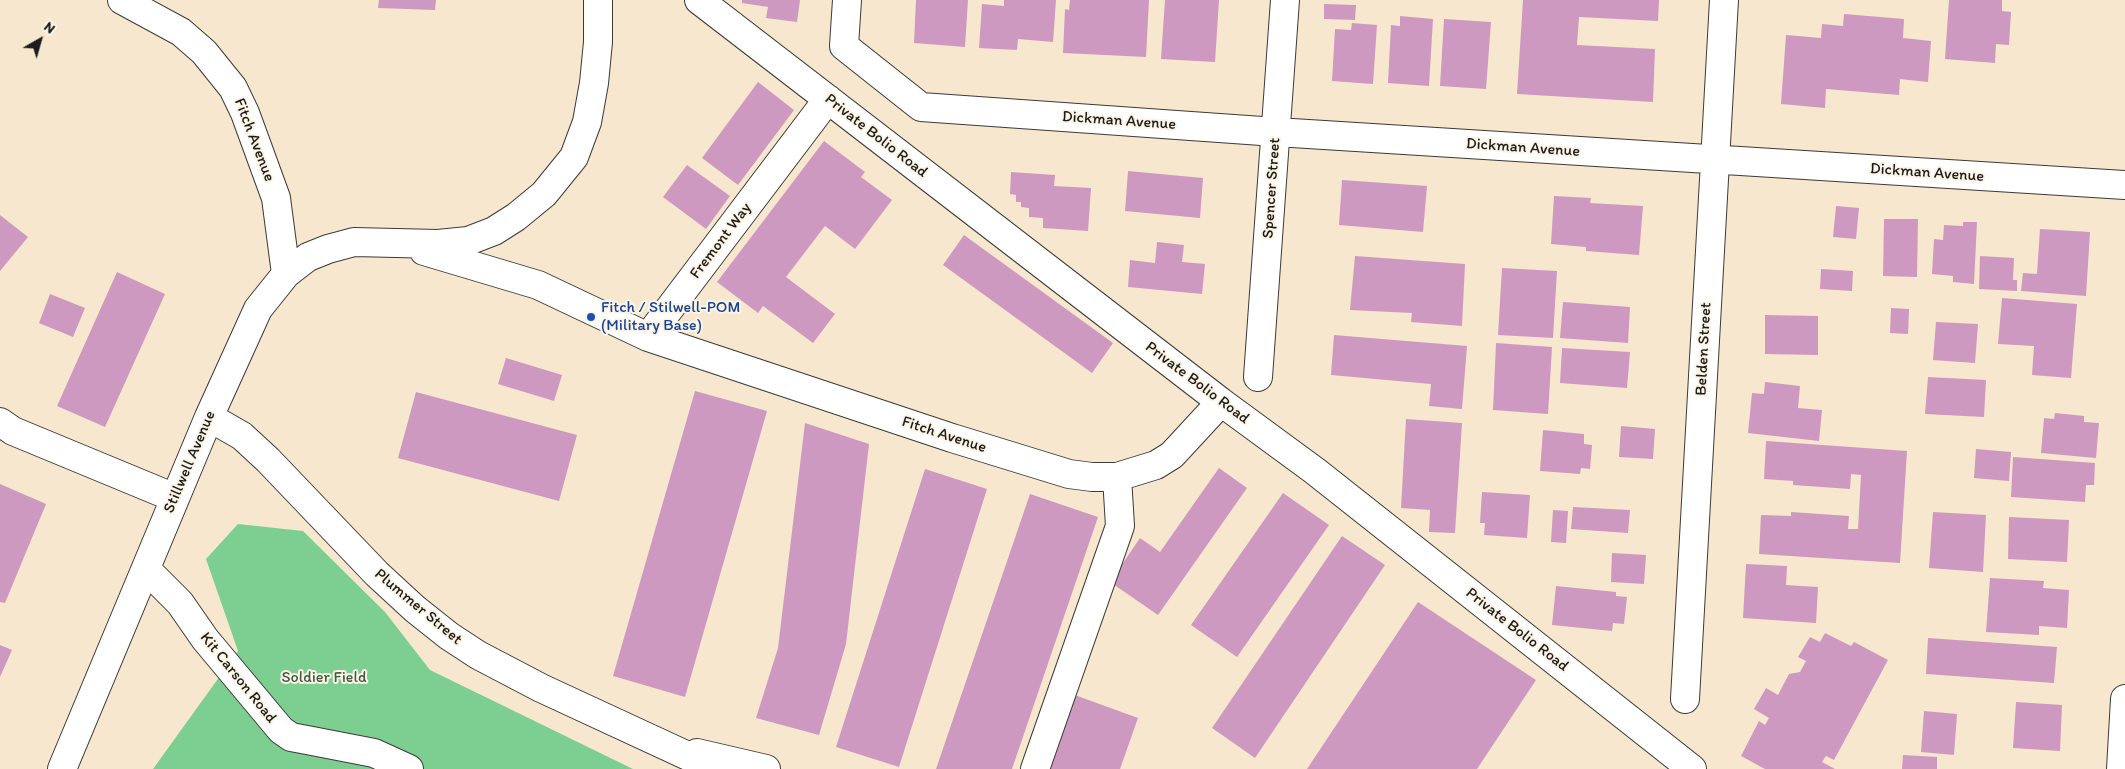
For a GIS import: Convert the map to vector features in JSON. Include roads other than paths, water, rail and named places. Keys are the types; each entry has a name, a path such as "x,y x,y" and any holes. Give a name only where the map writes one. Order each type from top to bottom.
{"street":[{"name":"Fitch Avenue","path":"122,0 181,32 204,52 233,88 246,113 276,198 286,274"},
{"path":"398,244 438,244 468,241 494,230 516,217 550,187 574,157 587,122 594,83 598,42 598,0"},
{"name":"Private Bolio Road","path":"699,0 1222,402 1315,471 1692,769"},
{"name":"Dickman Avenue","path":"847,0 844,46 921,107 1276,132 2125,185"},
{"name":"Spencer Street","path":"1258,377 1285,0"},
{"name":"Belden Street","path":"1685,699 1724,0"},
{"name":"Fremont Way","path":"648,336 828,99"},
{"name":"Stillwell Avenue","path":"62,769 208,417 258,308 286,274 308,257 354,242 398,244"},
{"path":"398,244 538,285 648,336"},
{"name":"Fitch Avenue","path":"648,336 943,435 1069,474 1092,478 1117,477 1156,465 1172,455 1222,402"},
{"name":"Plummer Street","path":"208,417 242,436 268,460 377,574 414,608 449,636 478,655 540,688 716,769"},
{"path":"0,422 13,432 175,498"},
{"path":"1035,769 1120,526 1117,477"},
{"name":"Kit Carson Road","path":"146,569 180,604 205,639 281,730 299,738 374,753 408,769"},
{"path":"2121,769 2125,699"},
{"name":"Plummer Street","path":"663,745 766,769"}],"place":[{"name":"Fitch / Stilwell-POM (Military Base)","path":"591,317"}],"park label":[{"name":"Soldier Field","path":"324,678"}]}
